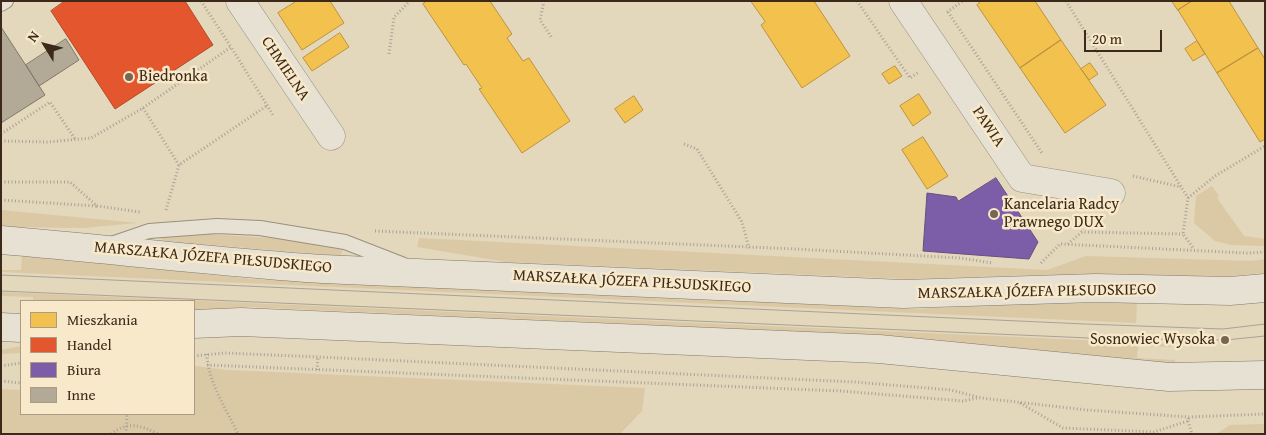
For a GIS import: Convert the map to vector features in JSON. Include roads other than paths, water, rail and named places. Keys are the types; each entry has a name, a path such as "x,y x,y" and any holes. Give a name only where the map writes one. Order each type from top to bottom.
{"main road":[{"name":"CHMIELNA","path":"240,1 331,136"},
{"name":"PAWIA","path":"903,1 1022,178 1118,184"},
{"name":"MARSZAŁKA JÓZEFA PIŁSUDSKIEGO","path":"1,240 100,248 233,264 903,294 1096,288 1230,291 1265,288"},
{"path":"195,324 241,322 879,349 1169,377 1265,374"}],"lane":[{"path":"1,4 6,1"},
{"path":"100,248 149,230 217,226 260,228 345,242 426,273"}],"tram line":[{"path":"1,275 1085,324 1223,329 1265,324"},
{"path":"1,291 1089,338 1225,340 1265,336"}],"place":[{"name":"Biedronka","path":"129,77"},
{"name":"Kancelaria Radcy Prawnego DUX","path":"994,214"},
{"name":"Sosnowiec Wysoka","path":"1225,340"}]}
